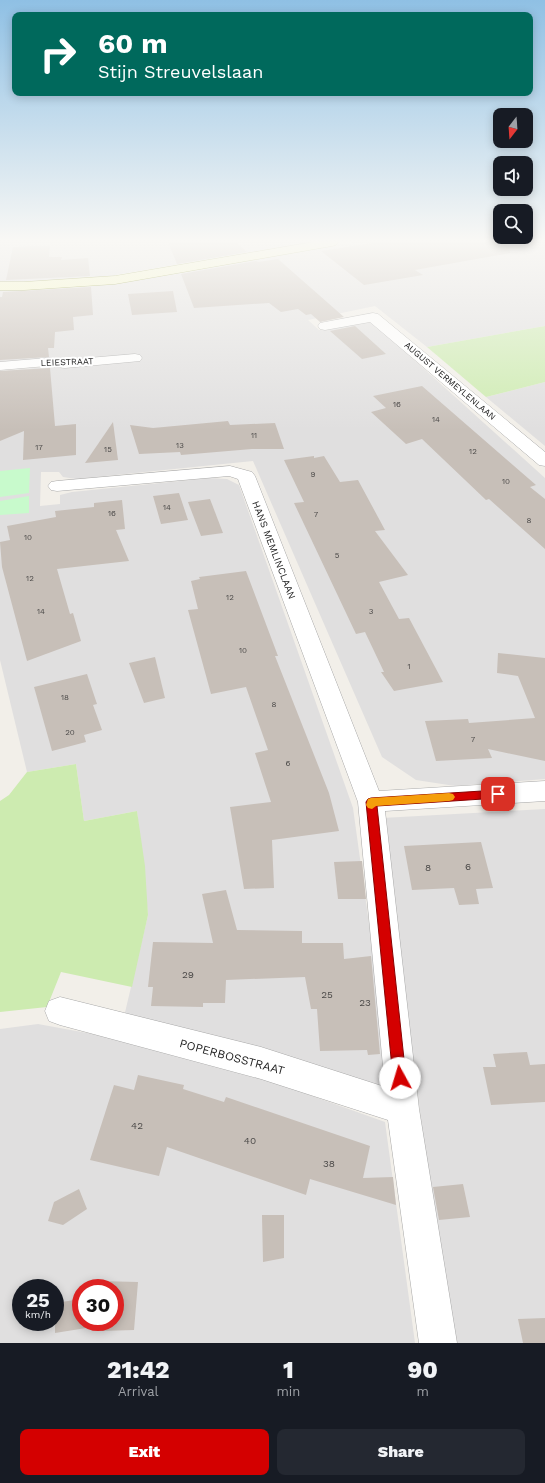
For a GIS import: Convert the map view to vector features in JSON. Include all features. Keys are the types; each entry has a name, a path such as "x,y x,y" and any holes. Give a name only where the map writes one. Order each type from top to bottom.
{"street":[{"name":"AUGUST VERMEYLENLAAN","path":"326,326 373,317 545,461"},
{"name":"LEIESTRAAT","path":"0,366 47,362 65,364 135,358"},
{"name":"HANS MEMLINCLAAN","path":"57,486 230,472 246,476 371,802"},
{"path":"438,1343 403,1109 371,802 545,791"},
{"name":"POPERBOSSTRAAT","path":"60,1012 261,1063 403,1109"}],"shaded area":[{"path":"0,305 545,305 545,326 427,347 375,306 308,320 319,330 371,321 545,478 545,779 455,786 416,780 382,757 253,461 76,479 63,477 59,472 41,472 40,506 60,504 60,495 72,492 209,478 227,479 239,485 353,808 375,967 386,1095 123,1021 148,915 137,811 84,821 76,764 27,772 0,660 0,371 43,367 41,360 0,363"},
{"path":"545,382 545,446 486,397"},
{"path":"545,809 545,1343 450,1343 382,818"},
{"path":"38,1024 98,1035 265,1079 385,1122 415,1343 0,1343 0,1029"}],"green space":[{"path":"545,326 545,382 486,397 427,347"},
{"path":"30,468 29,493 0,497 0,471"},
{"path":"29,496 29,513 0,515 0,501"},
{"path":"76,764 84,821 137,811 145,866 148,915 132,987 61,972 47,1007 0,1012 0,801 9,795 27,772"}],"building":[{"path":"0,305 92,305 93,315 73,317 74,330 55,332 54,348 48,348 49,357 0,360"},
{"path":"130,305 176,305 177,312 132,315"},
{"path":"193,305 244,305 194,308"},
{"path":"271,305 330,305 344,317 320,322 311,314 306,315 298,309 281,312"},
{"path":"355,326 386,354 362,359 330,331"},
{"path":"50,368 55,426 76,424 76,455 23,460 24,431 0,441 0,371"},
{"path":"422,386 536,485 530,487 545,499 545,549 489,499 486,500 422,439 406,444 371,412 386,408 373,396"},
{"path":"228,421 230,425 275,423 284,449 252,449 181,455 180,452 139,454 130,425 153,428"},
{"path":"113,422 118,460 85,463"},
{"path":"314,456 314,458 324,456 340,482 358,480 385,530 375,531 408,575 379,582 399,619 409,618 443,682 394,691 381,672 384,672 365,632 356,634 294,503 304,502 284,460"},
{"path":"179,493 188,520 161,524 153,496"},
{"path":"210,499 223,533 201,536 188,502"},
{"path":"122,500 125,529 116,530 129,561 57,569 70,614 73,613 81,641 27,661 2,567 0,542 10,540 7,526 56,517 55,511 94,507 94,503"},
{"path":"246,571 278,656 275,656 329,793 339,831 272,840 274,888 244,889 230,807 271,802 255,753 268,750 246,687 211,694 188,610 198,609 191,581 200,579 199,577"},
{"path":"498,653 545,658 545,761 488,749 492,758 436,761 425,721 468,719 469,723 535,718 518,676 497,673"},
{"path":"155,657 165,698 144,703 129,663"},
{"path":"87,674 97,704 93,705 102,730 84,735 86,742 52,751 34,687"},
{"path":"481,842 493,888 476,889 479,904 459,905 454,888 412,890 404,846"},
{"path":"362,861 366,899 338,899 334,862"},
{"path":"226,890 237,930 302,931 302,943 343,943 344,959 371,956 380,1054 368,1055 367,1050 320,1051 317,1009 311,1009 305,977 226,980 225,1003 203,1003 203,1007 151,1006 153,987 148,987 153,942 213,943 202,894"},
{"path":"527,1052 530,1065 545,1064 545,1102 491,1105 483,1067 496,1067 493,1054"},
{"path":"138,1075 184,1085 183,1089 224,1102 226,1097 370,1146 363,1178 393,1177 396,1205 310,1179 306,1195 167,1147 159,1176 90,1160 114,1085 134,1090"},
{"path":"463,1184 470,1217 439,1220 433,1187"},
{"path":"79,1189 87,1209 63,1225 48,1221 54,1202"},
{"path":"262,1215 284,1215 284,1258 263,1262"},
{"path":"124,1282 138,1282 134,1330 124,1330"},
{"path":"72,1300 72,1330 55,1333 55,1331 64,1331 64,1302"},
{"path":"545,1318 545,1343 523,1343 518,1319"}],"slow traffic":[{"path":"372,805 371,802 449,797"}],"route":[{"path":"400,1078 371,802 498,794"}]}
